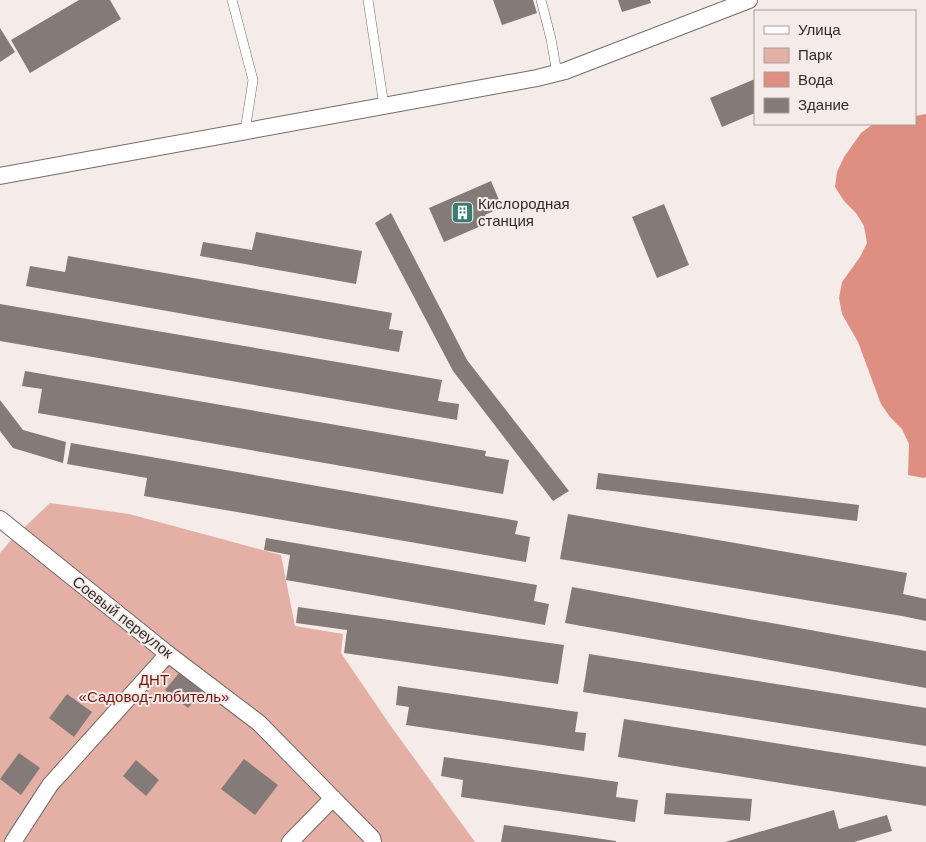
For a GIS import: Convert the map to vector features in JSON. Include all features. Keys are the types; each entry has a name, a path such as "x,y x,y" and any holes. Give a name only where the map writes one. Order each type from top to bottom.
{"street":[{"path":"0,176 538,78 557,73 749,0"},
{"name":"Соевый переулок","path":"0,519 168,654 259,723 372,838 373,842"},
{"path":"13,842 50,785 168,654"},
{"path":"290,842 333,798"}],"lane":[{"path":"232,0 253,80 245,131"},
{"path":"368,0 384,106"},
{"path":"541,0 557,73"}],"green space":[{"name":"ДНТ «Садовод-любитель»","path":"50,503 129,514 281,555 295,626 343,634 341,653 390,725 475,842 0,842 0,553"}],"water":[{"path":"926,114 926,477 924,478 908,475 909,444 902,429 881,404 858,342 842,314 839,298 842,282 860,257 867,243 864,226 835,187 837,172 844,157 861,133 872,125 916,125 916,116"}],"building":[{"path":"79,0 110,0 121,19 30,73 11,40"},
{"path":"493,0 533,0 537,13 502,25"},
{"path":"618,0 650,0 651,3 622,12"},
{"path":"0,28 15,52 0,62"},
{"path":"754,79 754,113 722,127 710,98"},
{"name":"Кислородная станция","path":"491,181 502,207 485,215 488,223 444,242 429,208"},
{"path":"664,204 689,265 657,278 632,217"},
{"path":"391,213 467,360 569,491 553,501 453,371 375,223"},
{"path":"256,232 362,251 356,284 200,256 203,242 252,250"},
{"path":"68,256 392,313 389,329 403,331 399,352 26,286 30,266 65,272"},
{"path":"0,304 442,380 438,401 459,404 457,420 0,341"},
{"path":"25,371 486,451 485,456 509,460 503,494 38,413 42,389 22,386"},
{"path":"0,400 23,430 66,442 63,463 13,448 0,431"},
{"path":"71,443 518,521 515,534 530,537 526,562 144,496 147,478 67,464"},
{"path":"598,473 859,505 857,521 596,489"},
{"path":"568,514 907,573 903,594 926,599 926,621 560,559"},
{"path":"266,538 537,585 534,601 549,604 545,625 286,580 290,555 264,550"},
{"path":"572,587 926,651 926,688 565,623"},
{"path":"298,607 564,645 558,684 344,653 347,630 296,623"},
{"path":"589,654 926,708 926,746 583,692"},
{"path":"179,673 202,691 188,708 165,690"},
{"path":"398,686 578,712 575,732 586,733 584,751 406,725 409,707 396,705"},
{"path":"67,694 92,712 74,737 49,718"},
{"path":"624,719 926,767 926,806 618,757"},
{"path":"19,753 40,768 21,795 0,779"},
{"path":"444,757 618,782 616,797 638,800 635,822 461,797 463,780 441,776"},
{"path":"244,759 278,785 255,815 221,789"},
{"path":"136,760 159,780 146,796 123,776"},
{"path":"666,793 752,799 750,821 664,814"},
{"path":"834,810 839,829 887,815 892,831 854,842 725,842"},
{"path":"504,825 616,841 616,842 501,842"}],"place":[{"name":"Кислородная станция","path":"462,212"}]}
